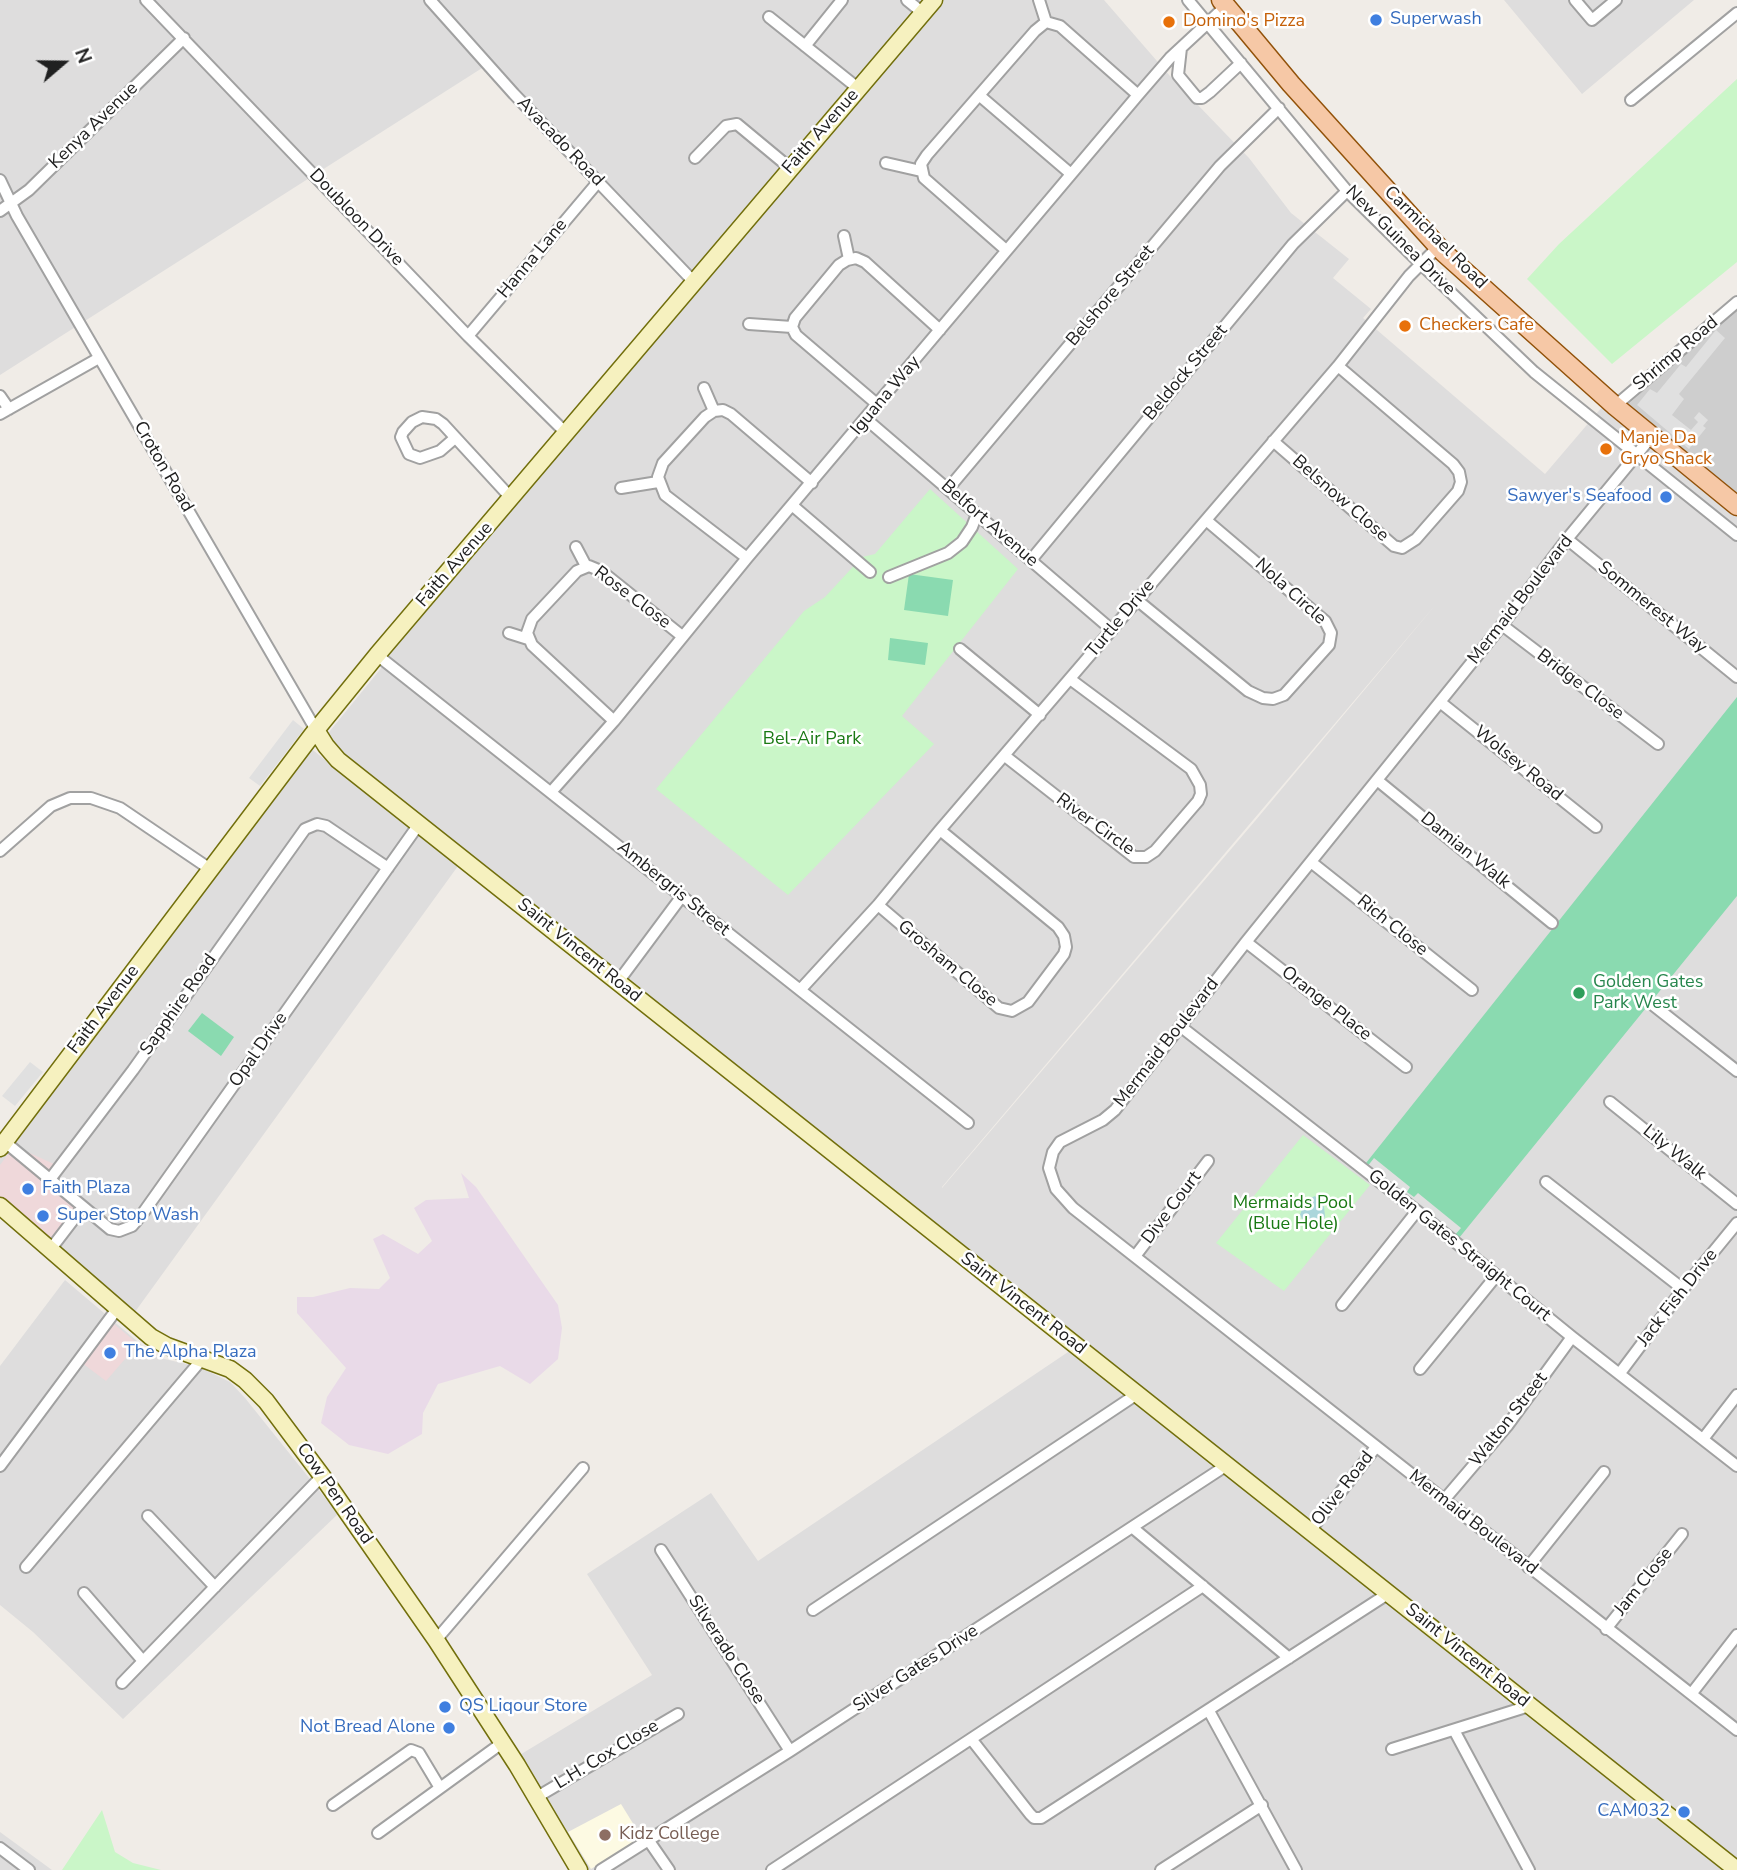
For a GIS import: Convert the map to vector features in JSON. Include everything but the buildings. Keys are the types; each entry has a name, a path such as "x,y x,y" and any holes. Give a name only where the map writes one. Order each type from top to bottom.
{"main road":[{"name":"Carmichael Road","path":"1223,3 1291,84 1438,247 1615,406 1737,506"}],"street":[{"name":"Doubloon Drive","path":"146,0 468,336 567,434"},
{"name":"Avacado Road","path":"430,0 694,282"},
{"path":"805,46 842,0"},
{"path":"907,0 923,13"},
{"name":"Faith Avenue","path":"2,1145 316,730 377,655 934,0"},
{"path":"1039,0 1046,22"},
{"name":"New Guinea Drive","path":"1188,0 1347,191 1421,264 1534,372 1737,535"},
{"path":"1575,0 1592,20 1616,0"},
{"name":"Iguana Way","path":"552,791 614,721 682,636 1006,250 1138,95 1223,3"},
{"path":"1631,100 1737,13"},
{"path":"769,17 859,89"},
{"path":"1046,22 1060,26 1138,95"},
{"path":"1006,250 924,178 920,171 921,164 1035,31 1046,22"},
{"name":"Kenya Avenue","path":"0,211 29,190 184,38"},
{"path":"1181,48 1178,75 1197,98 1210,92 1241,63"},
{"path":"980,96 1071,174"},
{"name":"Belshore Street","path":"948,489 1220,166 1279,108"},
{"path":"695,158 722,129 730,124 737,124 790,168"},
{"path":"886,163 920,171"},
{"name":"Croton Road","path":"0,180 99,358 316,730"},
{"name":"Hanna Lane","path":"468,336 598,182"},
{"name":"Beldock Street","path":"1031,560 1293,244 1347,191"},
{"path":"845,236 849,259"},
{"name":"Turtle Drive","path":"801,989 878,905 1438,247"},
{"path":"878,405 796,335 792,327 795,318 842,262 856,258 865,262 940,330"},
{"name":"Shrimp Road","path":"1615,406 1737,302"},
{"path":"749,324 792,327"},
{"path":"0,396 4,412 99,358"},
{"name":"Belsnow Close","path":"1273,441 1394,546 1402,548 1414,542 1460,487 1461,480 1457,469 1338,366"},
{"path":"704,388 714,411"},
{"path":"747,558 668,498 659,482 658,472 663,463 705,417 714,411 723,410 812,483"},
{"path":"455,438 440,451 420,458 409,454 401,437 407,427 422,417 440,421 512,499"},
{"name":"Belfort Avenue","path":"866,419 1112,629"},
{"name":"Mermaid Boulevard","path":"1652,436 1567,539 1502,625 1115,1110 1104,1120 1060,1142 1050,1160 1050,1175 1067,1202 1737,1730"},
{"path":"621,488 659,482"},
{"path":"793,506 870,572"},
{"path":"888,577 948,553 962,542 977,514"},
{"name":"Nola Circle","path":"1137,600 1248,691 1263,698 1273,699 1284,695 1329,645 1331,635 1327,623 1206,520"},
{"name":"Sommerest Way","path":"1567,539 1737,677"},
{"path":"576,547 586,566"},
{"name":"Rose Close","path":"528,639 532,620 575,573 586,566 598,569 682,636"},
{"name":"Bridge Close","path":"1502,625 1658,744"},
{"path":"509,633 528,639 536,651 614,721"},
{"path":"960,649 1040,715"},
{"name":"Ambergris Street","path":"377,655 968,1123"},
{"name":"River Circle","path":"1005,756 1134,857 1146,857 1155,851 1198,801 1200,785 1191,769 1070,679"},
{"name":"Wolsey Road","path":"1440,702 1596,827"},
{"name":"Saint Vincent Road","path":"316,730 338,760 1737,1870"},
{"name":"Damian Walk","path":"1377,780 1552,923"},
{"path":"0,851 51,806 70,799 91,798 120,808 210,869"},
{"name":"Opal Drive","path":"83,1207 116,1231 125,1230 136,1222 419,824"},
{"name":"Sapphire Road","path":"51,1178 133,1070 305,829 313,825 326,826 388,868"},
{"name":"Grosham Close","path":"878,905 999,1008 1012,1011 1028,1002 1065,951 1066,942 1062,933 940,830"},
{"name":"Rich Close","path":"1311,862 1472,989"},
{"path":"618,982 682,896"},
{"name":"Orange Place","path":"1247,942 1406,1067"},
{"path":"1653,1005 1737,1071"},
{"name":"Golden Gates Straight Court","path":"1180,1026 1737,1466"},
{"name":"Lily Walk","path":"1610,1102 1737,1204"},
{"path":"2,1145 51,1178 83,1207 50,1250"},
{"name":"Dive Court","path":"1136,1255 1208,1161"},
{"path":"1546,1182 1683,1289"},
{"name":"Cow Pen Road","path":"0,1206 158,1342 230,1369 250,1384 273,1410 436,1640 537,1797 579,1870"},
{"path":"1342,1305 1417,1211"},
{"name":"Jack Fish Drive","path":"1620,1373 1737,1223"},
{"path":"1420,1369 1496,1276"},
{"path":"0,1466 117,1309"},
{"name":"Walton Street","path":"1444,1500 1507,1426 1572,1337"},
{"path":"26,1567 203,1358"},
{"path":"813,1610 1137,1394"},
{"path":"1703,1439 1737,1395"},
{"name":"Olive Road","path":"1310,1531 1376,1447"},
{"name":"Silver Gates Drive","path":"601,1870 790,1751 1227,1465"},
{"path":"436,1640 583,1468"},
{"path":"1528,1567 1604,1472"},
{"path":"122,1683 322,1476"},
{"path":"148,1516 215,1587"},
{"path":"1133,1528 1289,1658"},
{"name":"Jam Close","path":"1606,1629 1682,1534"},
{"name":"Silverado Close","path":"661,1550 790,1751"},
{"path":"772,1870 1203,1586"},
{"path":"84,1593 143,1661"},
{"path":"972,1740 1030,1814 1039,1819 1051,1814 1389,1593"},
{"path":"1692,1693 1737,1634"},
{"path":"1392,1749 1529,1706"},
{"path":"1209,1711 1296,1870"},
{"name":"L.H. Cox Close","path":"537,1797 678,1714"},
{"path":"1454,1730 1529,1870"},
{"path":"378,1833 502,1743"},
{"path":"333,1805 411,1749 419,1753 440,1788"},
{"path":"1161,1870 1262,1805"},
{"path":"649,1841 669,1870"},
{"path":"0,1848 29,1870"}],"shaded area":[{"path":"0,0 1104,0 1170,76 1249,158 1291,213 1349,259 1333,278 1371,309 1363,318 1545,474 1603,406 1737,517 1737,1859 321,742 387,661 377,653 692,277 490,63 0,375","holes":["1437,603 1255,821 942,1188"]},
{"path":"1504,0 1694,0 1582,94"},
{"path":"1737,310 1737,496 1627,405"},
{"path":"1716,330 1725,338 1679,394 1684,399 1672,415 1691,430 1698,422 1694,418 1699,412 1708,420 1703,426 1706,428 1689,449 1637,405 1650,389 1657,393 1681,364 1686,367"},
{"path":"293,720 304,729 260,786 249,778"},
{"path":"309,747 458,866 132,1316 0,1201 0,1156"},
{"path":"30,1062 43,1072 15,1106 2,1096"},
{"name":"Faith Plaza","path":"14,1146 54,1164 45,1178 76,1206 48,1242 0,1199 0,1165"},
{"path":"1374,1158 1410,1187 1407,1192 1414,1197 1418,1193 1461,1228 1453,1237 1367,1167"},
{"path":"461,1173 476,1187 558,1305 562,1328 558,1359 530,1384 500,1366 438,1384 423,1413 422,1434 388,1454 349,1445 321,1423 327,1397 346,1368 297,1313 297,1297 313,1297 350,1288 379,1289 390,1278 373,1239 383,1234 418,1254 432,1241 414,1208 426,1200 469,1198"},
{"path":"65,1280 156,1357 199,1367 230,1382 338,1514 123,1719 33,1632 0,1605 0,1366"},
{"name":"The Alpha Plaza","path":"113,1323 138,1344 106,1381 82,1363"},
{"path":"1071,1350 1725,1870 587,1870 518,1756 652,1675 587,1574 711,1493 758,1561"},
{"name":"Kidz College","path":"621,1804 642,1838 591,1869 568,1832"},
{"path":"0,1832 52,1870 0,1870"}],"green space":[{"path":"1737,79 1737,262 1612,364 1527,279 1559,244"},
{"name":"Bel-Air Park","path":"930,489 1018,569 902,716 934,744 788,895 656,789 804,611 825,597 862,557 875,554"},
{"path":"909,574 953,580 948,616 904,610"},
{"path":"890,638 928,643 925,665 888,660"},
{"name":"Golden Gates Park West","path":"1737,697 1737,896 1459,1238 1366,1163"},
{"path":"202,1013 234,1037 221,1056 188,1031"},
{"name":"Mermaids Pool (Blue Hole)","path":"1303,1135 1370,1185 1284,1291 1216,1243"},
{"path":"102,1810 115,1852 133,1863 161,1870 62,1870"}],"water":[{"path":"1315,1196 1324,1207 1325,1216 1321,1225 1314,1229 1307,1227 1300,1215 1305,1201"}],"place":[{"name":"Superwash","path":"1376,20"},
{"name":"Domino's Pizza","path":"1169,22"},
{"name":"Checkers Cafe","path":"1405,326"},
{"name":"Manje Da Gryo Shack","path":"1606,449"},
{"name":"Sawyer's Seafood","path":"1666,497"},
{"name":"Golden Gates Park West","path":"1579,993"},
{"name":"Faith Plaza","path":"28,1189"},
{"name":"Super Stop Wash","path":"43,1216"},
{"name":"The Alpha Plaza","path":"110,1353"},
{"name":"QS Liqour Store","path":"445,1707"},
{"name":"Not Bread Alone","path":"449,1728"},
{"name":"CAM032","path":"1684,1812"},
{"name":"Kidz College","path":"605,1835"}]}
